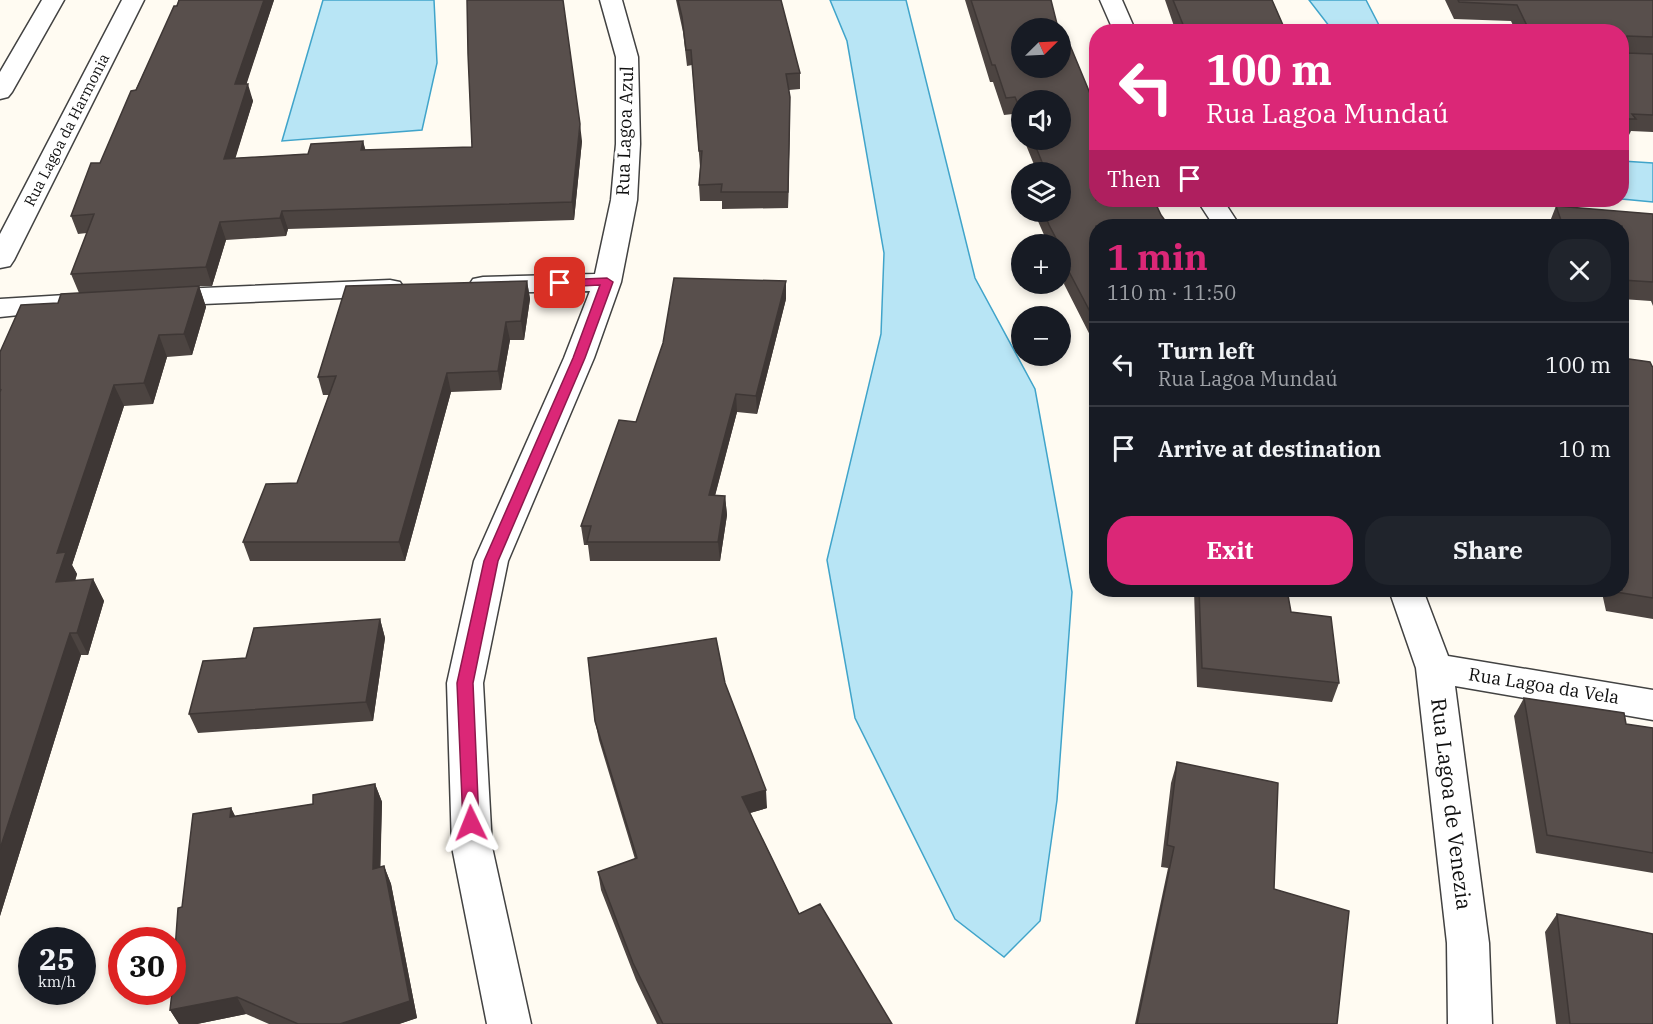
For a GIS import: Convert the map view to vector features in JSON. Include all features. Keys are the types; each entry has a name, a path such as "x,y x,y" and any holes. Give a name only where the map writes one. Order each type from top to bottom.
{"street":[{"path":"0,92 53,0"},
{"name":"Rua Lagoa da Harmonia","path":"0,260 133,0"},
{"name":"Rua Lagoa Azul","path":"509,1024 472,847 465,683 491,561 579,358 607,282 624,200 628,144 627,57 611,0"},
{"path":"1111,0 1122,24"},
{"path":"453,286 607,282"},
{"path":"135,299 417,287"},
{"path":"0,308 90,302"},
{"name":"Rua Lagoa de Venezia","path":"1409,597 1434,668 1468,943 1470,1024"},
{"name":"Rua Lagoa da Vela","path":"1434,668 1653,705"}],"water":[{"path":"323,0 434,0 437,63 422,130 282,141"},
{"path":"830,0 906,0 975,278 1011,345 1011,366 1023,366 1035,389 1072,592 1057,800 1040,921 1004,957 955,919 855,718 827,560 881,334 884,253 847,41"},
{"path":"1309,0 1366,0 1378,24 1328,24"},
{"path":"1629,161 1653,163 1653,202 1629,200"}],"building":[{"path":"179,0 264,0 235,84 248,84 224,159 308,154 311,144 363,141 361,150 472,147 467,0 563,0 580,124 572,202 282,211 280,218 220,222 206,267 71,274 94,214 71,216 91,163 100,163 131,91 136,90 174,6 177,6"},
{"path":"678,0 781,0 800,73 786,74 790,97 788,192 721,192 722,184 699,185 702,151 699,151 691,50 686,50"},
{"path":"971,0 1051,0 1056,18 1011,18 1011,78 1071,78 1071,48 1089,91 1089,207 1157,207 1164,219 1089,219 1089,310 1071,276 1071,234 1054,234 1048,222 1071,222 1071,162 1042,162 1037,150 1071,150 1071,90 1011,90 1011,97 1006,98 995,65 992,65"},
{"path":"1173,0 1272,0 1282,24 1183,24"},
{"path":"1458,0 1653,0 1653,37 1629,36 1629,24 1526,24 1517,5 1459,2"},
{"path":"1629,53 1653,54 1653,115 1632,114 1636,119 1629,119"},
{"path":"1556,207 1653,214 1653,282 1629,280 1629,219 1561,219"},
{"path":"674,278 786,281 756,396 736,394 709,495 725,496 718,542 587,542 591,526 581,526 619,420 636,422 663,343"},
{"path":"527,281 521,321 506,322 498,371 447,373 399,542 243,542 266,484 297,483 336,376 318,377 346,286"},
{"path":"199,286 184,334 159,335 144,383 114,385 57,553 66,552 56,582 93,579 77,633 70,633 0,849 0,352 21,305 58,303 61,294"},
{"path":"1629,359 1650,362 1653,367 1653,598 1629,594"},
{"path":"1199,597 1288,597 1291,612 1331,617 1339,683 1202,668"},
{"path":"380,619 366,702 189,714 203,661 246,658 254,628"},
{"path":"716,638 725,683 766,790 742,797 799,914 820,904 892,1024 663,1024 633,963 598,872 637,858 595,721 588,658"},
{"path":"1524,698 1624,713 1626,724 1653,728 1653,853 1547,835"},
{"path":"1177,762 1278,783 1274,889 1349,911 1337,1024 1137,1024 1174,847 1167,845"},
{"path":"375,784 373,869 384,866 410,1001 340,1024 298,1024 237,997 170,1010 171,1005 186,1005 186,927 177,927 178,908 182,907 193,814 231,808 230,817 313,804 313,795"},
{"path":"1557,914 1653,934 1653,1024 1570,1024"}],"route":[{"path":"471,823 465,683 491,561 579,358 607,282 560,283"}]}
